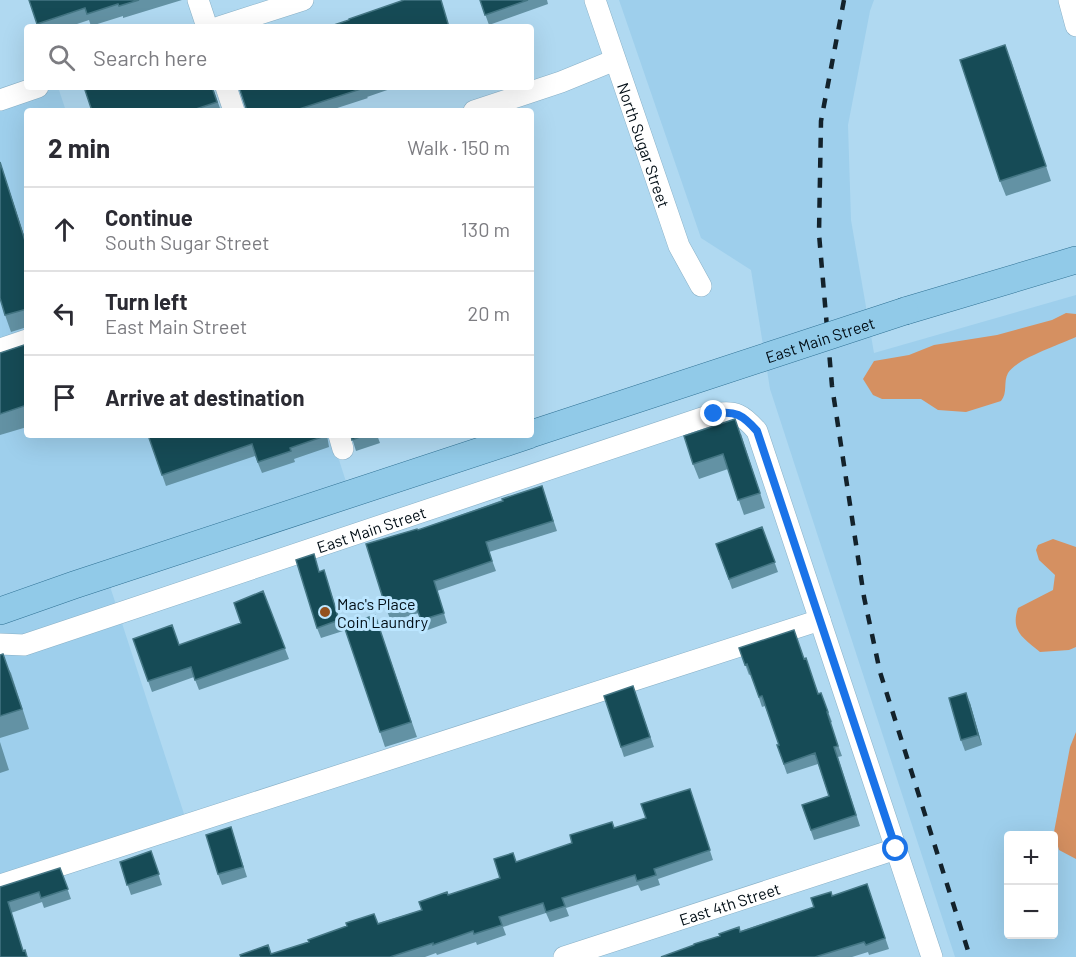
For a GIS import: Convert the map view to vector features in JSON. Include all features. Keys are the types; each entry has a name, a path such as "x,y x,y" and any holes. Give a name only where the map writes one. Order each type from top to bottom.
{"main road":[{"name":"East Main Street","path":"534,434 905,311 1076,260"},
{"name":"East Main Street","path":"0,611 521,438"}],"street":[{"path":"198,0 206,24"},
{"path":"228,24 303,0"},
{"name":"North Sugar Street","path":"594,0 679,246 701,286"},
{"path":"1069,0 1076,26"},
{"path":"483,108 561,82 615,60"},
{"path":"0,100 29,90"},
{"path":"227,90 233,108"},
{"path":"0,349 24,341"},
{"name":"East Main Street","path":"0,644 24,645 728,411 741,415 757,431 820,620"},
{"path":"0,885 820,620 932,957"},
{"name":"East 4th Street","path":"564,957 896,849"}],"shaded area":[{"path":"619,0 874,0 848,125 851,220 874,353 1076,295 1076,957 955,957 770,389 751,270 701,238"},
{"path":"24,88 24,90 59,90 65,108 24,108 24,438 332,438 350,494 106,574 186,820 0,882 0,93"},
{"path":"1066,313 1076,314 1076,337 1029,358 1013,368 1008,373 1001,401 966,412 938,410 921,399 882,399 873,395 863,379 874,361 909,355 934,345 997,335 1052,320"},
{"path":"1053,539 1076,547 1076,647 1069,650 1040,652 1020,634 1017,629 1016,616 1018,608 1053,590 1055,575 1039,560 1036,550 1038,545"},
{"path":"1076,732 1076,859 1059,850 1058,831 1054,831 1070,747"}],"building":[{"path":"29,0 139,0 87,14 85,8 37,24"},
{"path":"404,0 441,0 448,24 337,24"},
{"path":"480,0 528,0 485,15"},
{"path":"1005,45 1046,166 1000,181 960,60"},
{"path":"85,90 213,90 217,102 199,108 91,108"},
{"path":"240,90 358,90 302,108 246,108"},
{"path":"0,162 24,238 24,310 5,315 0,298"},
{"path":"24,345 24,406 0,414 0,353"},
{"path":"735,419 760,493 738,500 723,454 693,464 684,436"},
{"path":"149,438 319,438 290,448 291,451 258,462 252,444 162,475"},
{"path":"542,486 553,521 486,542 492,561 434,581 444,613 421,620 415,603 387,611 366,544 418,530"},
{"path":"762,527 775,562 729,579 716,544"},
{"name":"Mac's Place Coin Laundry","path":"314,554 319,572 324,570 339,620 317,628 296,560"},
{"path":"263,591 285,648 195,680 191,667 148,681 133,639 172,625 179,645 241,623 234,603"},
{"path":"375,615 411,722 380,732 344,626"},
{"path":"794,630 818,694 821,693 828,712 838,746 834,747 856,815 811,830 802,805 829,796 815,753 784,764 762,696 759,697 739,648"},
{"path":"3,654 22,709 0,716 0,655"},
{"path":"633,686 650,737 621,747 604,696"},
{"path":"966,693 978,735 961,740 949,698"},
{"path":"690,789 710,850 654,869 656,875 637,881 635,875 562,898 565,906 546,912 543,903 499,917 502,925 474,934 473,931 390,957 241,957 240,955 268,945 271,954 309,942 308,940 347,926 346,923 374,914 378,924 422,910 419,902 500,878 494,859 513,853 516,862 572,843 570,835 612,822 614,828 646,818 641,804"},
{"path":"231,827 243,867 218,874 206,835"},
{"path":"151,851 159,874 127,885 120,862"},
{"path":"60,868 68,889 41,898 39,892 8,902 23,951 25,950 27,957 0,957 0,887"},
{"path":"867,884 885,938 866,945 864,942 815,957 661,957 739,927 740,932 814,907 811,898 831,892 832,896"}],"railway":[{"path":"844,0 821,121 819,234 832,386 864,597 880,672 970,957"}],"place":[{"name":"Mac's Place Coin Laundry","path":"325,612"}],"route":[{"path":"714,414 728,411 741,415 757,431 896,849"}]}
